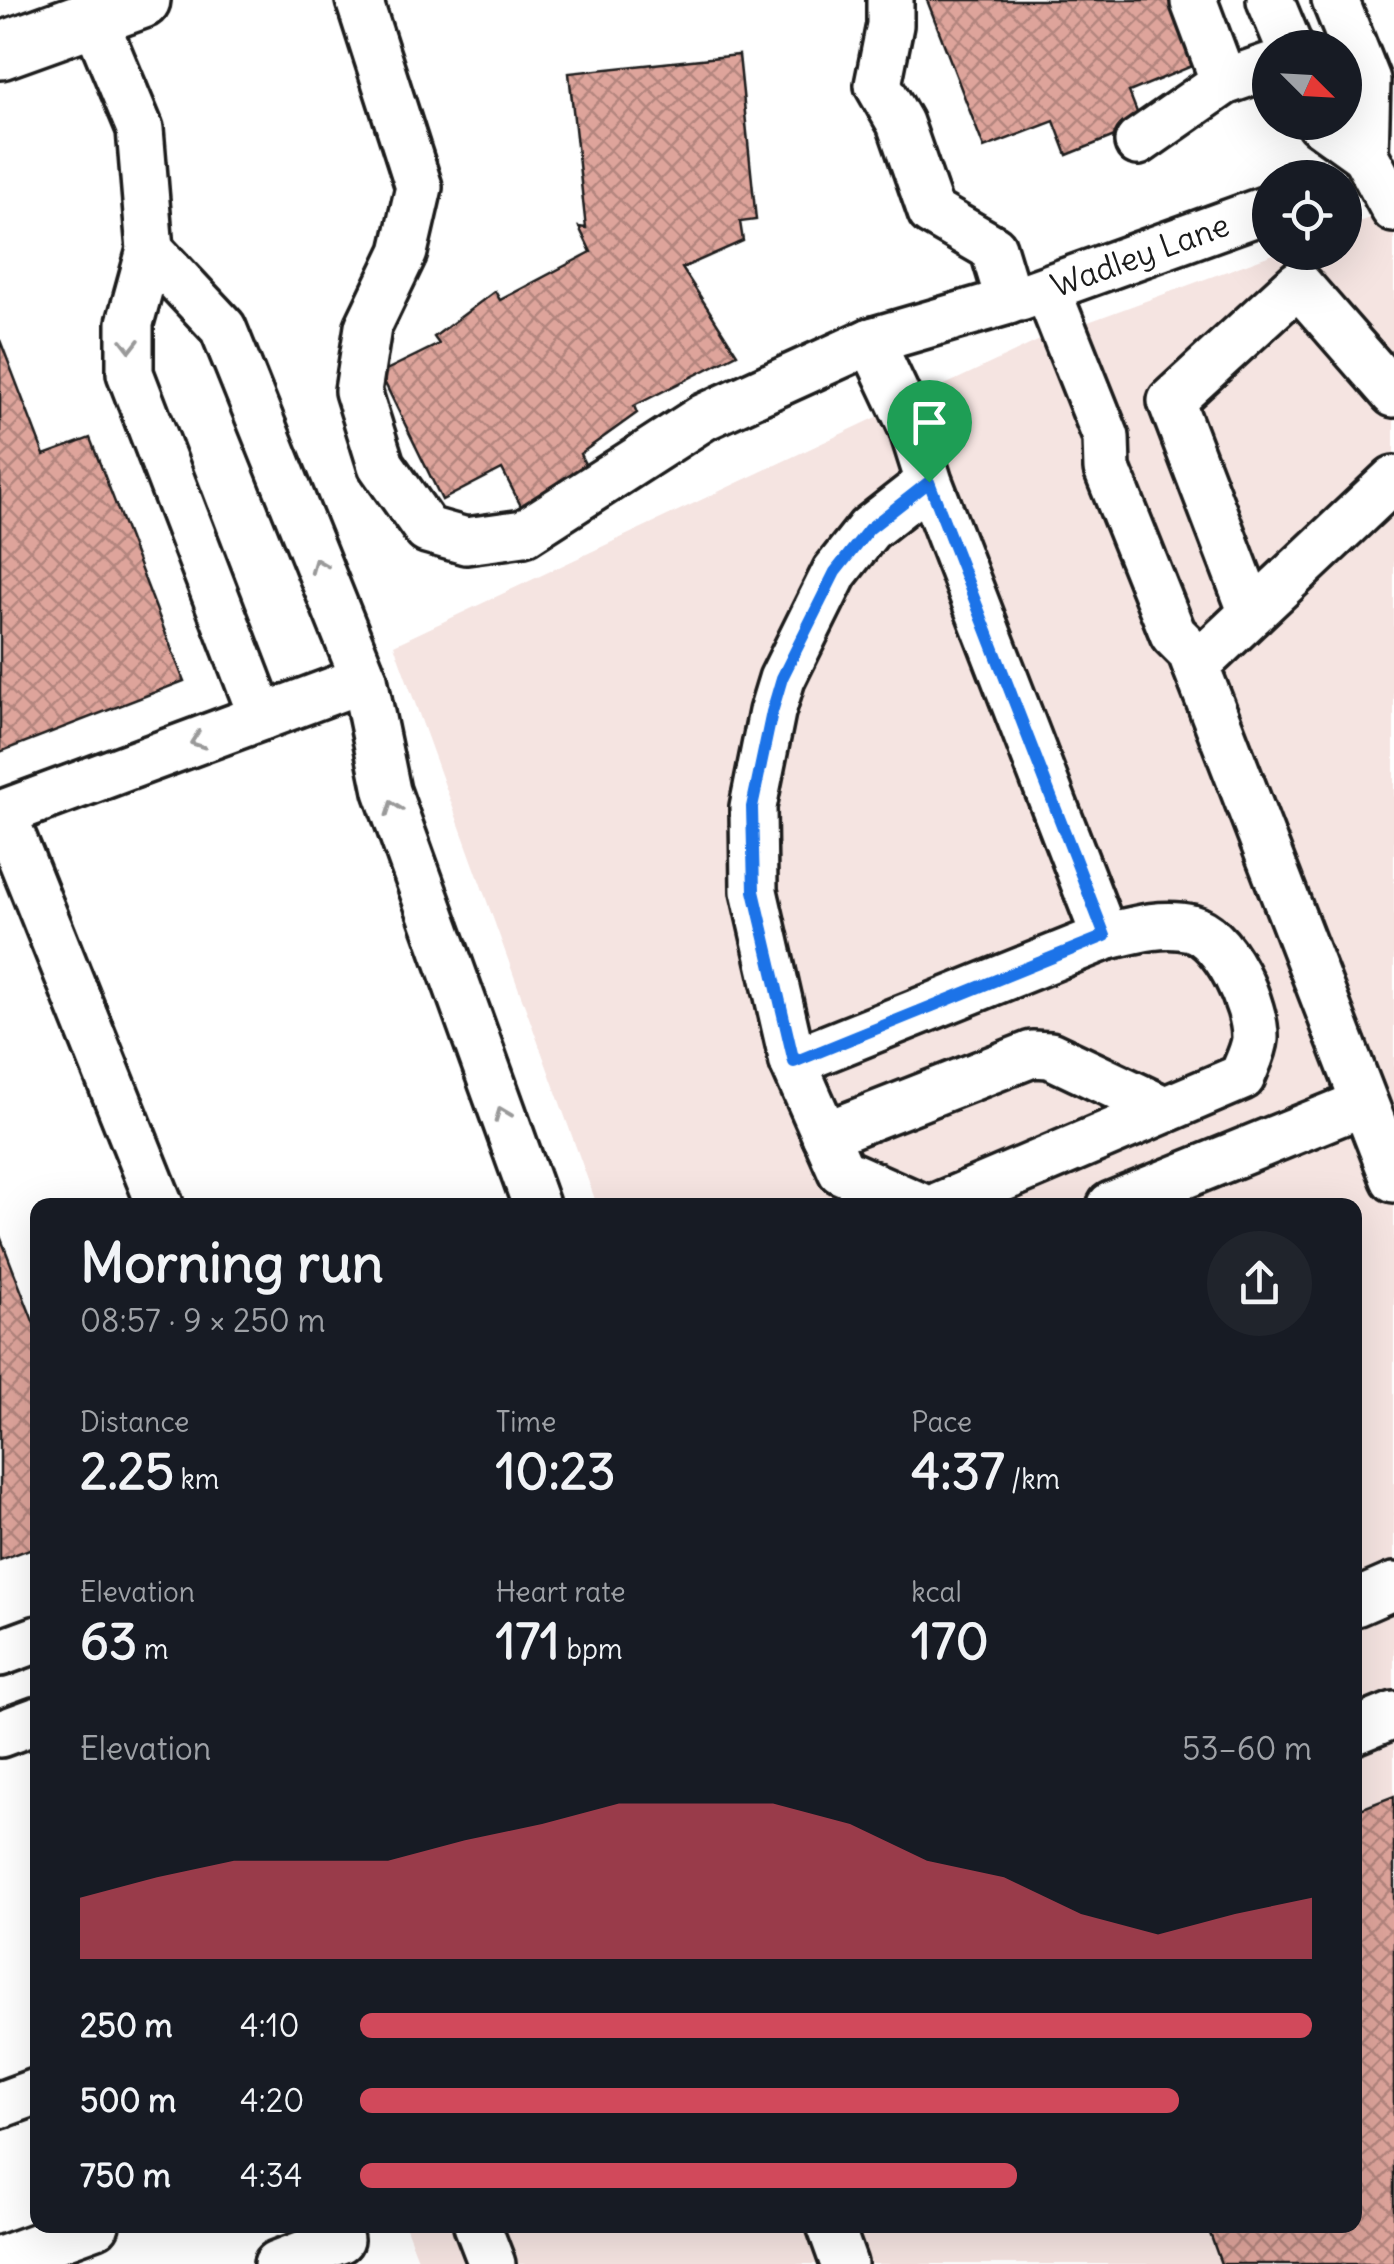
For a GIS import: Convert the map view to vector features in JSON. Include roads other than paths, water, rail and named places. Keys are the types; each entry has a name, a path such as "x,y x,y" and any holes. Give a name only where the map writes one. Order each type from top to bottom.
{"main road":[{"path":"0,51 108,6"}],"street":[{"name":"Wadley Lane","path":"360,0 419,188 404,252 368,328 358,391 381,464 427,530 466,541 524,533 704,417 872,341 1028,295 1252,214"},
{"path":"890,0 890,25 878,86 900,123 931,212 993,248 1028,295 1106,438 1128,464 1152,550 1196,626 1193,658 1361,1104 1394,1179"},
{"path":"1270,0 1282,30"},
{"path":"1336,0 1367,80 1369,179"},
{"path":"1194,2 1224,82"},
{"path":"108,6 140,129 150,250 130,322 130,373 262,717"},
{"path":"1138,142 1224,82 1252,72"},
{"path":"1335,140 1369,179"},
{"path":"150,250 223,328 364,679 387,792 533,1198"},
{"path":"1252,613 1170,401 1298,284 1394,394"},
{"path":"872,341 912,428 929,482 1105,936"},
{"path":"1193,658 1252,613 1394,480"},
{"path":"902,1198 841,1171 794,1062 754,891 752,807 782,678 835,572 869,529 929,482"},
{"path":"157,1198 4,813 364,679"},
{"path":"794,1062 1105,936 1153,925 1194,928 1222,953 1245,987 1255,1040 1242,1077 956,1198"},
{"path":"826,1135 1032,1054 1050,1055 1164,1108"},
{"path":"1129,1198 1361,1104"},
{"path":"1362,1599 1394,1586"},
{"path":"0,1653 30,1642"},
{"path":"1362,1728 1394,1715"},
{"path":"0,1734 30,1723"},
{"path":"0,2104 30,2094"},
{"path":"0,2260 74,2233"},
{"path":"480,2233 492,2264"},
{"path":"833,2233 844,2264"},
{"path":"277,2264 342,2243"}]}
